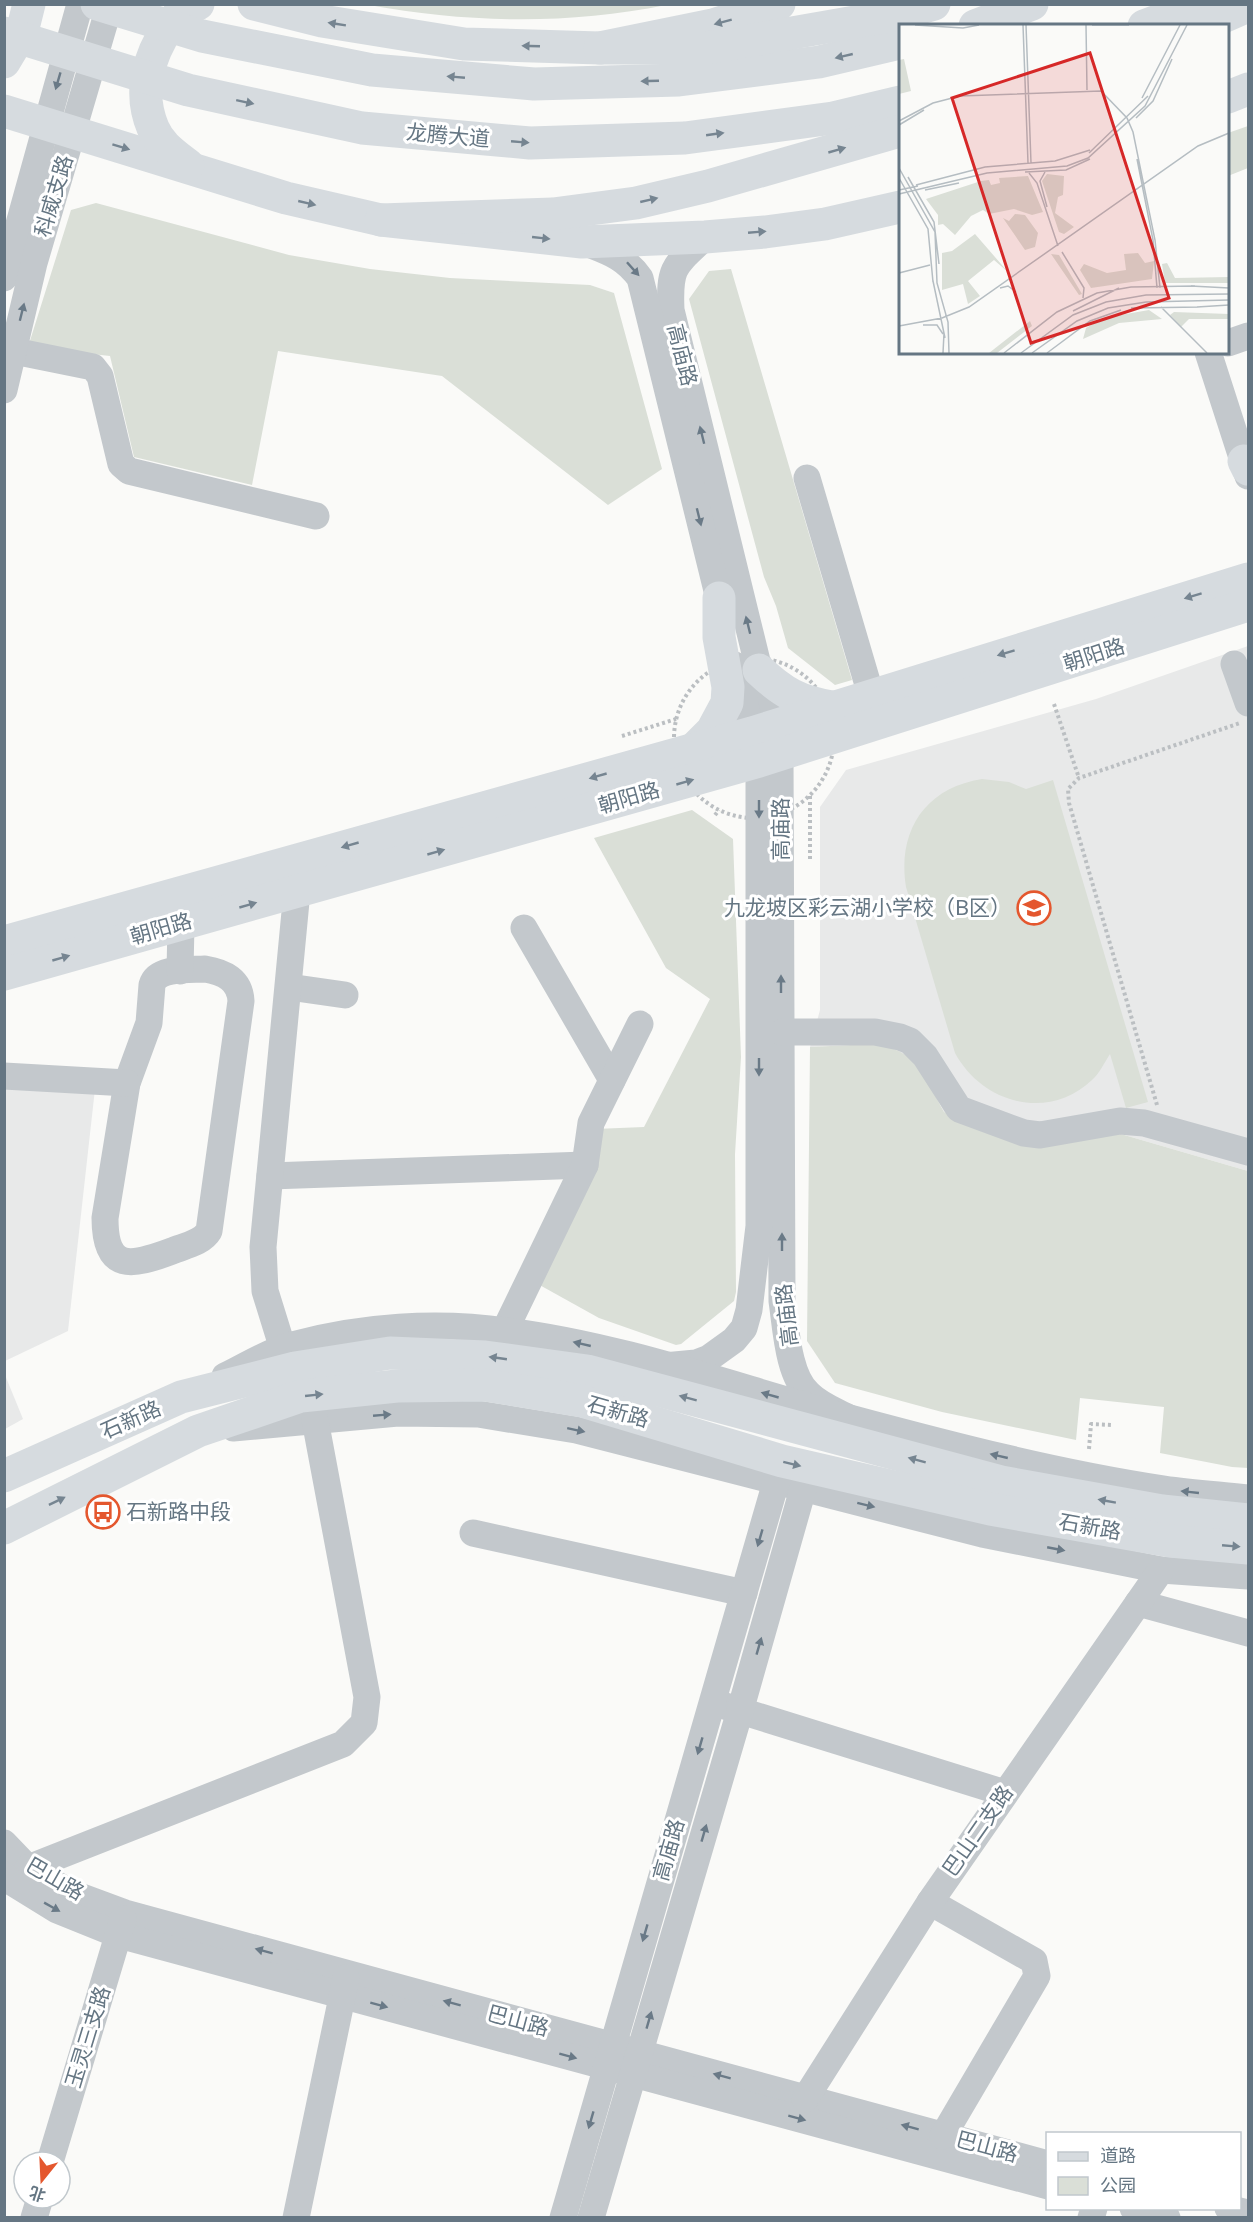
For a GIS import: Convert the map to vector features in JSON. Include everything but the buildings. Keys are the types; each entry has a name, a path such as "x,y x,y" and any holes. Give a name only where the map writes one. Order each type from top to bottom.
{"main road":[{"path":"4,62 22,32 29,4"},
{"path":"97,4 202,36 372,70 534,84 679,80 819,62 899,43"},
{"path":"193,169 165,147 154,130 147,108 146,87 151,62 161,39 173,20 198,4"},
{"path":"254,4 322,21 464,44 600,48 706,48 896,15 934,4"},
{"path":"600,48 713,25 778,4"},
{"path":"980,24 1032,4"},
{"path":"1149,24 1203,4"},
{"path":"1207,24 1248,6"},
{"name":"龙腾大道","path":"4,33 188,90 362,128 530,143 685,138 833,118 899,102"},
{"path":"1229,96 1248,89"},
{"path":"4,111 286,198 381,220 582,242 765,232 825,224 899,207"},
{"path":"381,220 553,214 636,203 708,186 899,131"},
{"name":"朝阳路","path":"4,942 693,750 766,744 832,707 1248,579"},
{"path":"693,750 712,731 727,703 728,687 719,638 719,597"},
{"name":"朝阳路","path":"4,974 297,891 766,744 1248,605"},
{"path":"759,670 777,687 794,697 811,704 832,707"},
{"name":"石新路","path":"4,1476 181,1396 295,1368 390,1353 485,1357 587,1371 1001,1482 1162,1511 1248,1520"},
{"name":"石新路","path":"4,1528 198,1431 301,1396 397,1386 485,1385 582,1401 782,1461 990,1509 1170,1541 1248,1548"},
{"path":"4,1459 55,1454"}],"street":[{"name":"科威支路","path":"4,390 8,350 34,263 60,128 80,4"},
{"name":"科威支路","path":"4,278 60,128 110,4"},
{"name":"高庙路","path":"705,237 681,260 673,272 670,286 671,310 759,670 766,744 782,1032 782,1301 797,1380 817,1401 849,1418"},
{"name":"高庙路","path":"582,242 616,255 632,265 640,278 719,597 766,744 759,1226 749,1310 744,1328 735,1340 709,1358 696,1363 664,1366"},
{"path":"1229,342 1248,336"},
{"path":"8,350 93,367 100,376 121,464 129,471 316,516"},
{"path":"1209,354 1247,469"},
{"path":"807,478 871,695"},
{"path":"1234,664 1248,703"},
{"path":"283,1349 265,1291 263,1247 297,891"},
{"path":"180,971 181,924"},
{"path":"524,928 612,1080"},
{"path":"215,970 232,980 241,994 209,1231 201,1240 136,1263 122,1260 114,1255 105,1231 105,1218 127,1083 149,1023 153,980 161,974 180,971 215,970"},
{"path":"289,987 345,995"},
{"path":"505,1330 585,1166 591,1123 640,1024"},
{"path":"782,1032 875,1032 910,1041 925,1056 958,1109 1024,1133 1040,1135 1120,1121 1144,1123 1248,1152"},
{"path":"4,1076 127,1083"},
{"path":"270,1176 585,1166"},
{"path":"759,1226 757,1312 762,1321 772,1322 782,1301"},
{"path":"181,1396 290,1345 390,1328 448,1327 505,1330 563,1340 664,1366 1002,1458 1165,1489 1248,1498"},
{"path":"198,1431 398,1413 478,1414 576,1430 982,1534 1161,1570 1248,1576"},
{"path":"16,1871 343,1744 363,1723 367,1697 315,1420"},
{"name":"高庙路","path":"563,2217 776,1482"},
{"name":"高庙路","path":"591,2217 803,1489"},
{"path":"473,1533 744,1593"},
{"name":"巴山二支路","path":"805,2099 930,1902 1161,1570"},
{"path":"1138,1603 1248,1634"},
{"path":"712,1702 1005,1793"},
{"name":"巴山路","path":"4,1843 16,1871 10,1881 57,1910 122,1924 636,2064 1046,2186"},
{"path":"930,1902 1034,1961 1037,1976 943,2136"},
{"name":"玉灵三支路","path":"54,2150 122,1924"},
{"path":"296,2217 345,1985"},
{"name":"巴山路","path":"636,2064 805,2099 1046,2164"},
{"path":"1141,2210 1167,2217"}],"path":[{"path":"1054,704 1079,778"},
{"path":"622,736 676,718"},
{"path":"1164,1129 1069,803 1068,789 1079,778 1248,720"},
{"path":"810,795 810,862"},
{"path":"715,815 719,810"},
{"path":"1089,1449 1091,1424 1112,1425"}],"shaded area":[{"name":"九龙坡区彩云湖小学校（B区）","path":"1248,646 1248,1171 1114,1132 1038,1147 944,1112 926,1077 871,1044 810,1047 820,1010 820,807 846,770 1096,699"},
{"path":"5,1084 95,1089 68,1331 5,1361"},
{"path":"5,1375 23,1419 4,1429"}],"green space":[{"path":"369,5 666,5 592,16 518,19 443,15"},
{"path":"1248,126 1248,168 1229,176 1229,133"},
{"path":"96,203 289,255 370,269 450,278 590,285 614,293 662,469 608,505 442,376 278,351 252,485 134,457 110,356 28,347 71,210"},
{"path":"731,269 852,680 835,685 788,648 776,606 764,577 689,299 709,271"},
{"path":"982,779 1009,782 1026,789 1053,780 1148,1102 1126,1108 1110,1054 1095,1077 1075,1093 1056,1101 1036,1103 1017,1101 999,1095 967,1070 955,1053 906,887 904,867 906,848 919,815 945,792 962,784"},
{"path":"692,810 733,839 741,1057 735,1154 736,1292 734,1301 681,1344 676,1345 599,1318 536,1283 595,1129 644,1127 710,999 666,968 594,838"},
{"path":"871,1044 899,1052 918,1066 944,1112 1038,1147 1114,1132 1248,1171 1248,1468 1160,1453 1164,1407 1080,1398 1076,1440 942,1412 835,1383 807,1341 810,1047"}],"place":[{"name":"九龙坡区彩云湖小学校（B区）","path":"1034,908"},
{"name":"石新路中段","path":"103,1512"}]}
